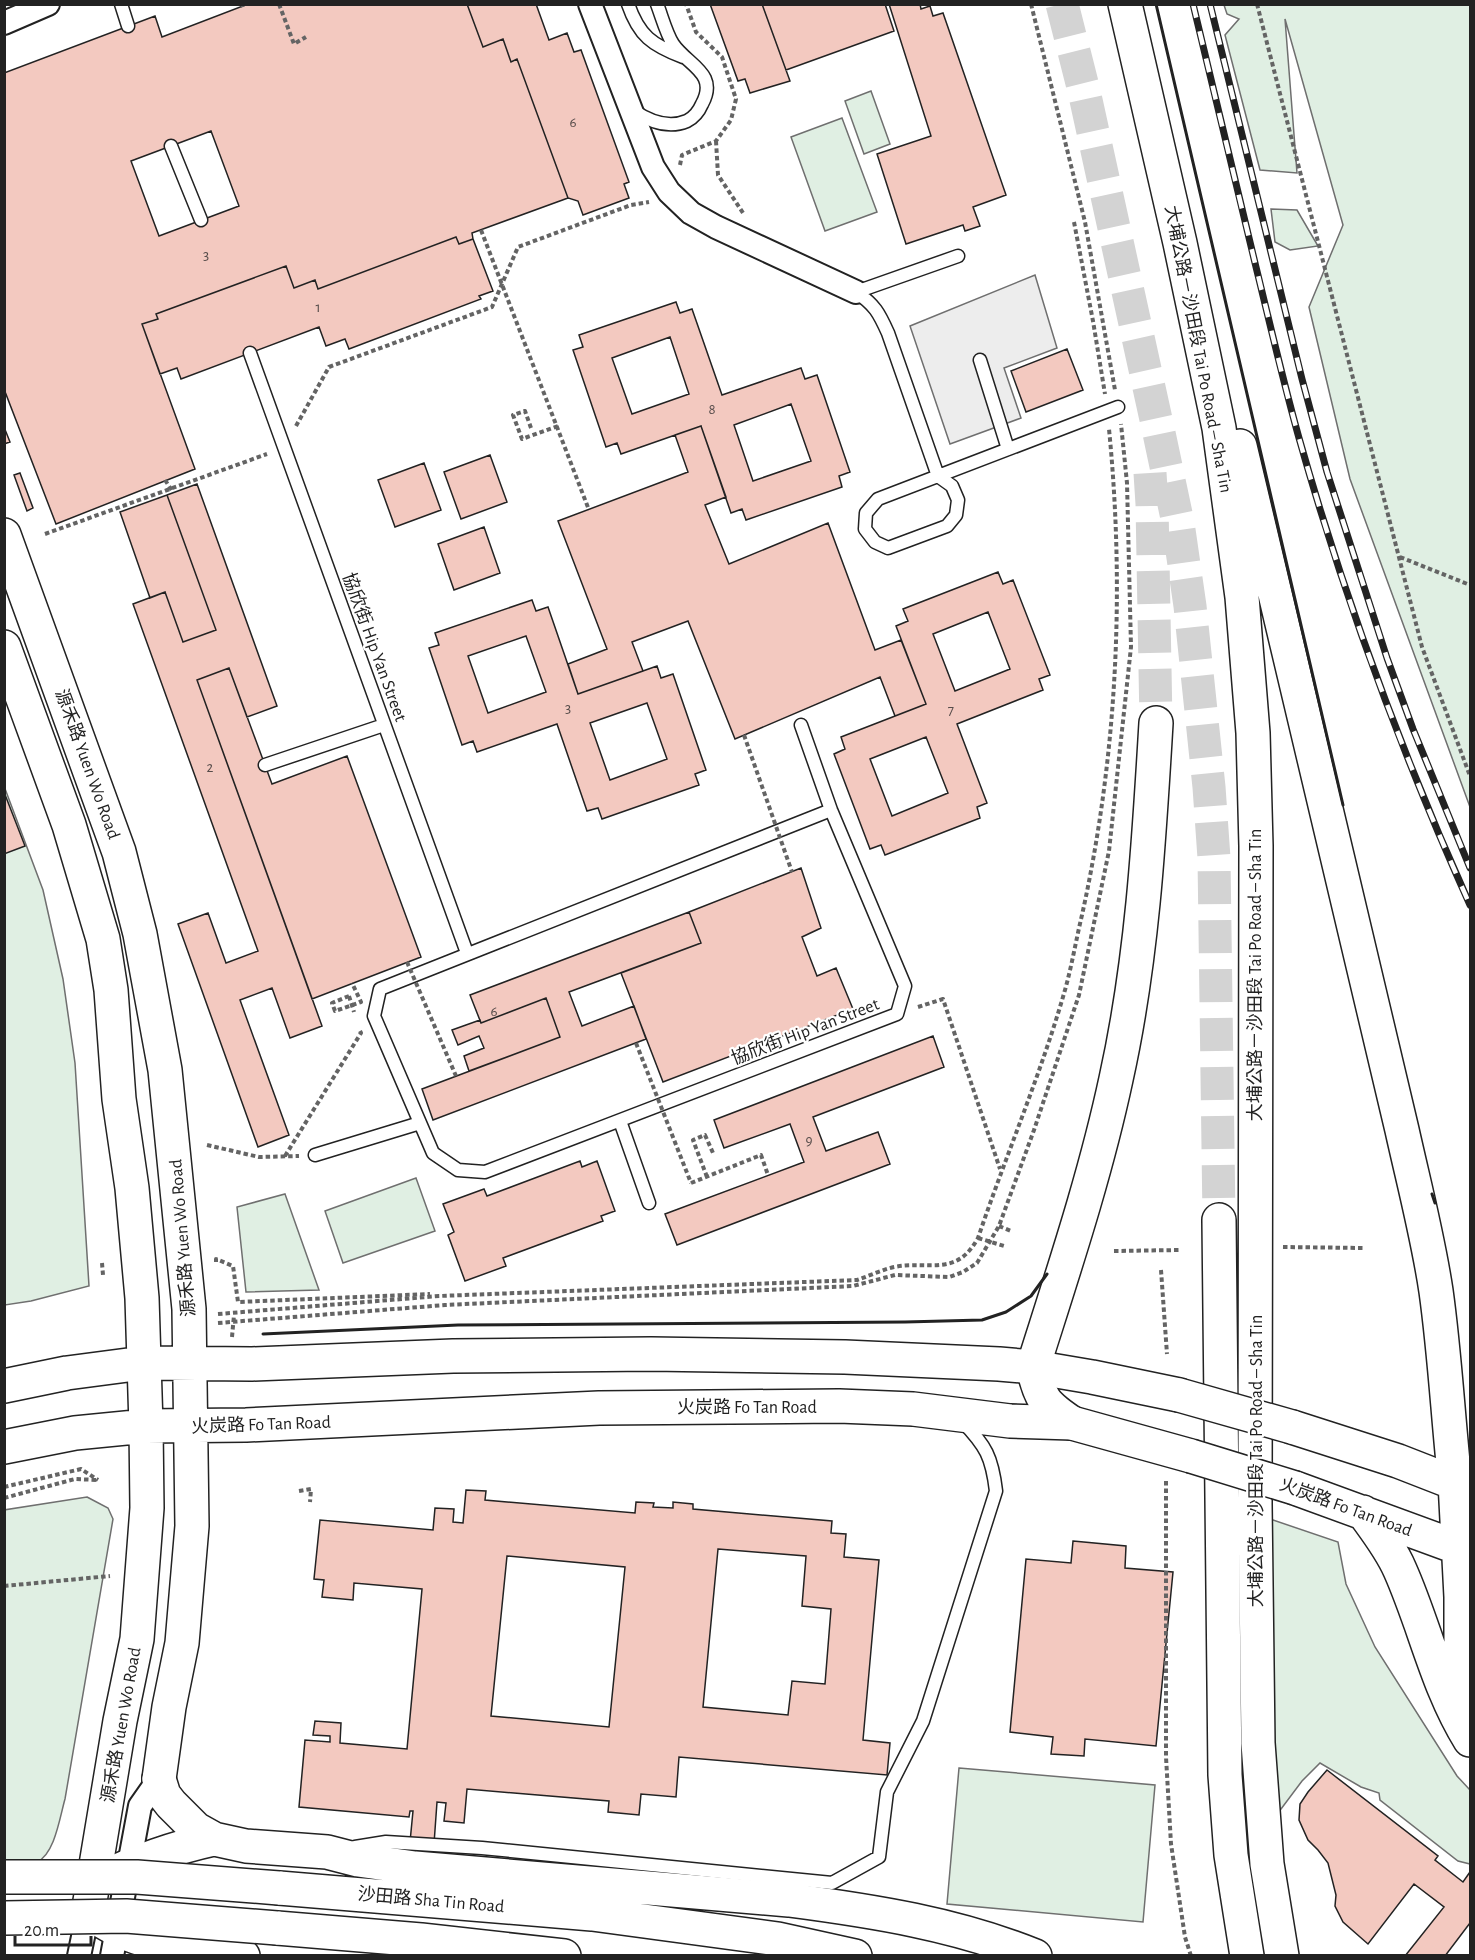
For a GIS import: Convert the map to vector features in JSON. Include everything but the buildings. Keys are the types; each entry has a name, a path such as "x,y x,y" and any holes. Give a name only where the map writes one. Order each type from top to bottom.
{"main road":[{"name":"大埔公路－沙田段 Tai Po Road – Sha Tin","path":"1125,4 1180,243 1219,428 1242,597 1253,733 1256,938 1255,1516 1258,1743 1267,1864 1282,1956"},
{"path":"1180,243 1233,417 1402,1130 1438,1307 1462,1486 1465,1550 1462,1651 1466,1732"},
{"name":"源禾路 Yuen Wo Road","path":"4,535 120,852 140,934 165,1070 189,1309 192,1526 182,1643 169,1707 159,1779"},
{"name":"源禾路 Yuen Wo Road","path":"4,647 69,825 103,939 111,990 119,1099 138,1246 146,1426 146,1528 137,1639 120,1721 91,1897"},
{"path":"1072,1423 1052,1409 1038,1391 1033,1367 1094,1170 1117,1078 1134,983 1145,888 1156,723"},
{"name":"大埔公路－沙田段 Tai Po Road – Sha Tin","path":"1219,1220 1225,1775 1231,1855 1247,1956"},
{"path":"1438,1307 1470,1378"},
{"path":"4,1386 67,1372 143,1363 252,1364 453,1356 651,1354 845,1357 1033,1367 1179,1395 1292,1427 1398,1461 1462,1486"},
{"name":"火炭路 Fo Tan Road","path":"4,1447 75,1433 146,1426 191,1427 599,1408 839,1406 913,1409 1010,1421 1072,1423 1295,1488 1465,1550"},
{"path":"1363,1512 1400,1569 1433,1660 1466,1732"},
{"path":"159,1779 164,1795 175,1809 196,1828 214,1839 246,1846 327,1852 358,1860 404,1867 779,1899 833,1906 896,1916 953,1929 1035,1956"},
{"path":"214,1839 162,1852 129,1864 91,1897 114,1942 142,1939 188,1953 243,1956"},
{"path":"256,1956 241,1944 234,1934 231,1916 234,1898 245,1876 258,1862 282,1849"},
{"name":"沙田路 Sha Tin Road","path":"4,1877 137,1877 592,1914 778,1939 855,1956"},
{"path":"4,1918 126,1916 421,1940 564,1956"}],"street":[{"path":"4,23 48,4"},
{"path":"590,4 653,167 669,192 691,213 716,227 856,292"},
{"name":"源禾路 Yuen Wo Road","path":"114,1942 140,1806 159,1779"},
{"name":"源禾路 Yuen Wo Road","path":"79,1956 91,1897"}],"lane":[{"path":"121,4 129,26"},
{"path":"628,4 634,21 648,39 663,49 686,58"},
{"path":"630,109 644,118 659,123 677,124 690,120 700,110 707,96 706,79 698,67 686,58 673,43 657,4"},
{"path":"171,146 201,220"},
{"path":"856,292 958,256"},
{"path":"856,292 878,311 888,333 938,476 952,486 958,500 956,515 946,525 888,548 875,542 865,529 866,513 878,499 938,476 1008,449 1113,409"},
{"name":"協欣街 Hip Yan Street","path":"250,352 467,953"},
{"path":"980,360 1008,449"},
{"path":"265,765 384,725"},
{"name":"協欣街 Hip Yan Street","path":"801,725 831,810 905,986 897,1014 485,1172 458,1170 433,1153 374,1016 380,988 831,810"},
{"path":"620,1121 649,1203"},
{"path":"315,1155 420,1123"},
{"path":"327,1852 386,1842 832,1883 879,1857 887,1792 923,1720 996,1491 993,1465 986,1449 955,1414"}],"path":[{"path":"279,4 294,44 306,37"},
{"path":"220,1314 439,1296 857,1280 895,1267 949,1264 971,1250 978,1238 1039,1069 1065,989 1096,850 1109,749 1118,570 1113,409 1085,222 1031,4"},
{"path":"1257,4 1422,647 1470,776"},
{"path":"716,141 718,175 749,222"},
{"path":"45,534 284,448 329,367 492,307 518,247 631,205 649,202"},
{"path":"215,1323 445,1305 853,1286 895,1275 949,1277 977,1263 999,1226 1079,995 1108,851 1131,647 1128,483 1074,222"},
{"path":"481,230 589,510"},
{"path":"531,428 525,411 513,415 522,439 558,426"},
{"path":"165,480 173,492"},
{"path":"1399,557 1470,585"},
{"path":"744,735 792,872"},
{"path":"408,962 456,1076"},
{"path":"352,983 361,1002 335,1011 332,1003 350,996 355,1014"},
{"path":"897,1014 943,999 1001,1170"},
{"path":"285,1156 361,1033 358,1024"},
{"path":"636,1043 691,1183 761,1155 768,1175"},
{"path":"708,1177 693,1140 705,1135 712,1153"},
{"path":"207,1145 259,1157 315,1155"},
{"path":"999,1226 1011,1231"},
{"path":"978,1238 1004,1246"},
{"path":"1282,1247 1363,1248"},
{"path":"1114,1251 1180,1250"},
{"path":"216,1259 233,1266 238,1302 436,1294 445,1305"},
{"path":"102,1263 103,1275"},
{"path":"1161,1270 1167,1354"},
{"path":"232,1344 234,1314"},
{"path":"4,1487 81,1469 98,1480 75,1479 4,1498"},
{"path":"1166,1481 1166,1757 1171,1844 1185,1936 1191,1956"},
{"path":"299,1491 311,1489 310,1502"},
{"path":"4,1586 110,1576"}],"green space":[{"path":"1224,5 1470,5 1470,807 1350,479 1309,307 1343,225 1285,19 1297,173 1260,170 1225,35 1239,19 1227,14"},
{"path":"871,91 890,144 864,154 845,101"},
{"path":"842,118 877,212 825,231 791,137"},
{"path":"1271,209 1297,210 1318,246 1290,250 1275,242"},
{"path":"4,786 43,890 63,979 75,1063 89,1286 31,1301 5,1305"},
{"path":"416,1178 435,1231 343,1263 325,1211"},
{"path":"285,1194 319,1290 246,1292 237,1207"},
{"path":"87,1497 108,1508 113,1519 65,1799 56,1834 43,1858 30,1864 5,1863 4,1510"},
{"path":"1270,1519 1338,1542 1346,1584 1375,1647 1457,1776 1470,1790 1470,1864 1458,1861 1380,1800 1379,1793 1361,1787 1320,1763 1302,1781 1275,1817"},
{"path":"959,1768 1155,1785 1143,1922 947,1904"}],"shaded area":[{"path":"1035,275 1057,348 1004,368 1021,418 950,444 910,326"}],"tunnel":[{"path":"1062,4 1084,91 1159,433 1178,523 1190,606 1214,858 1219,1220"},
{"path":"1150,473 1156,723"}],"railway":[{"path":"1193,4 1282,374 1316,498 1355,616 1398,733 1470,905"},
{"path":"1210,4 1327,472 1387,658 1413,729 1470,868"}],"wall":[{"path":"1156,4 1343,805"},
{"path":"1432,1194 1435,1203"},
{"path":"263,1334 458,1325 982,1320 1006,1312 1031,1296 1047,1274"}]}
